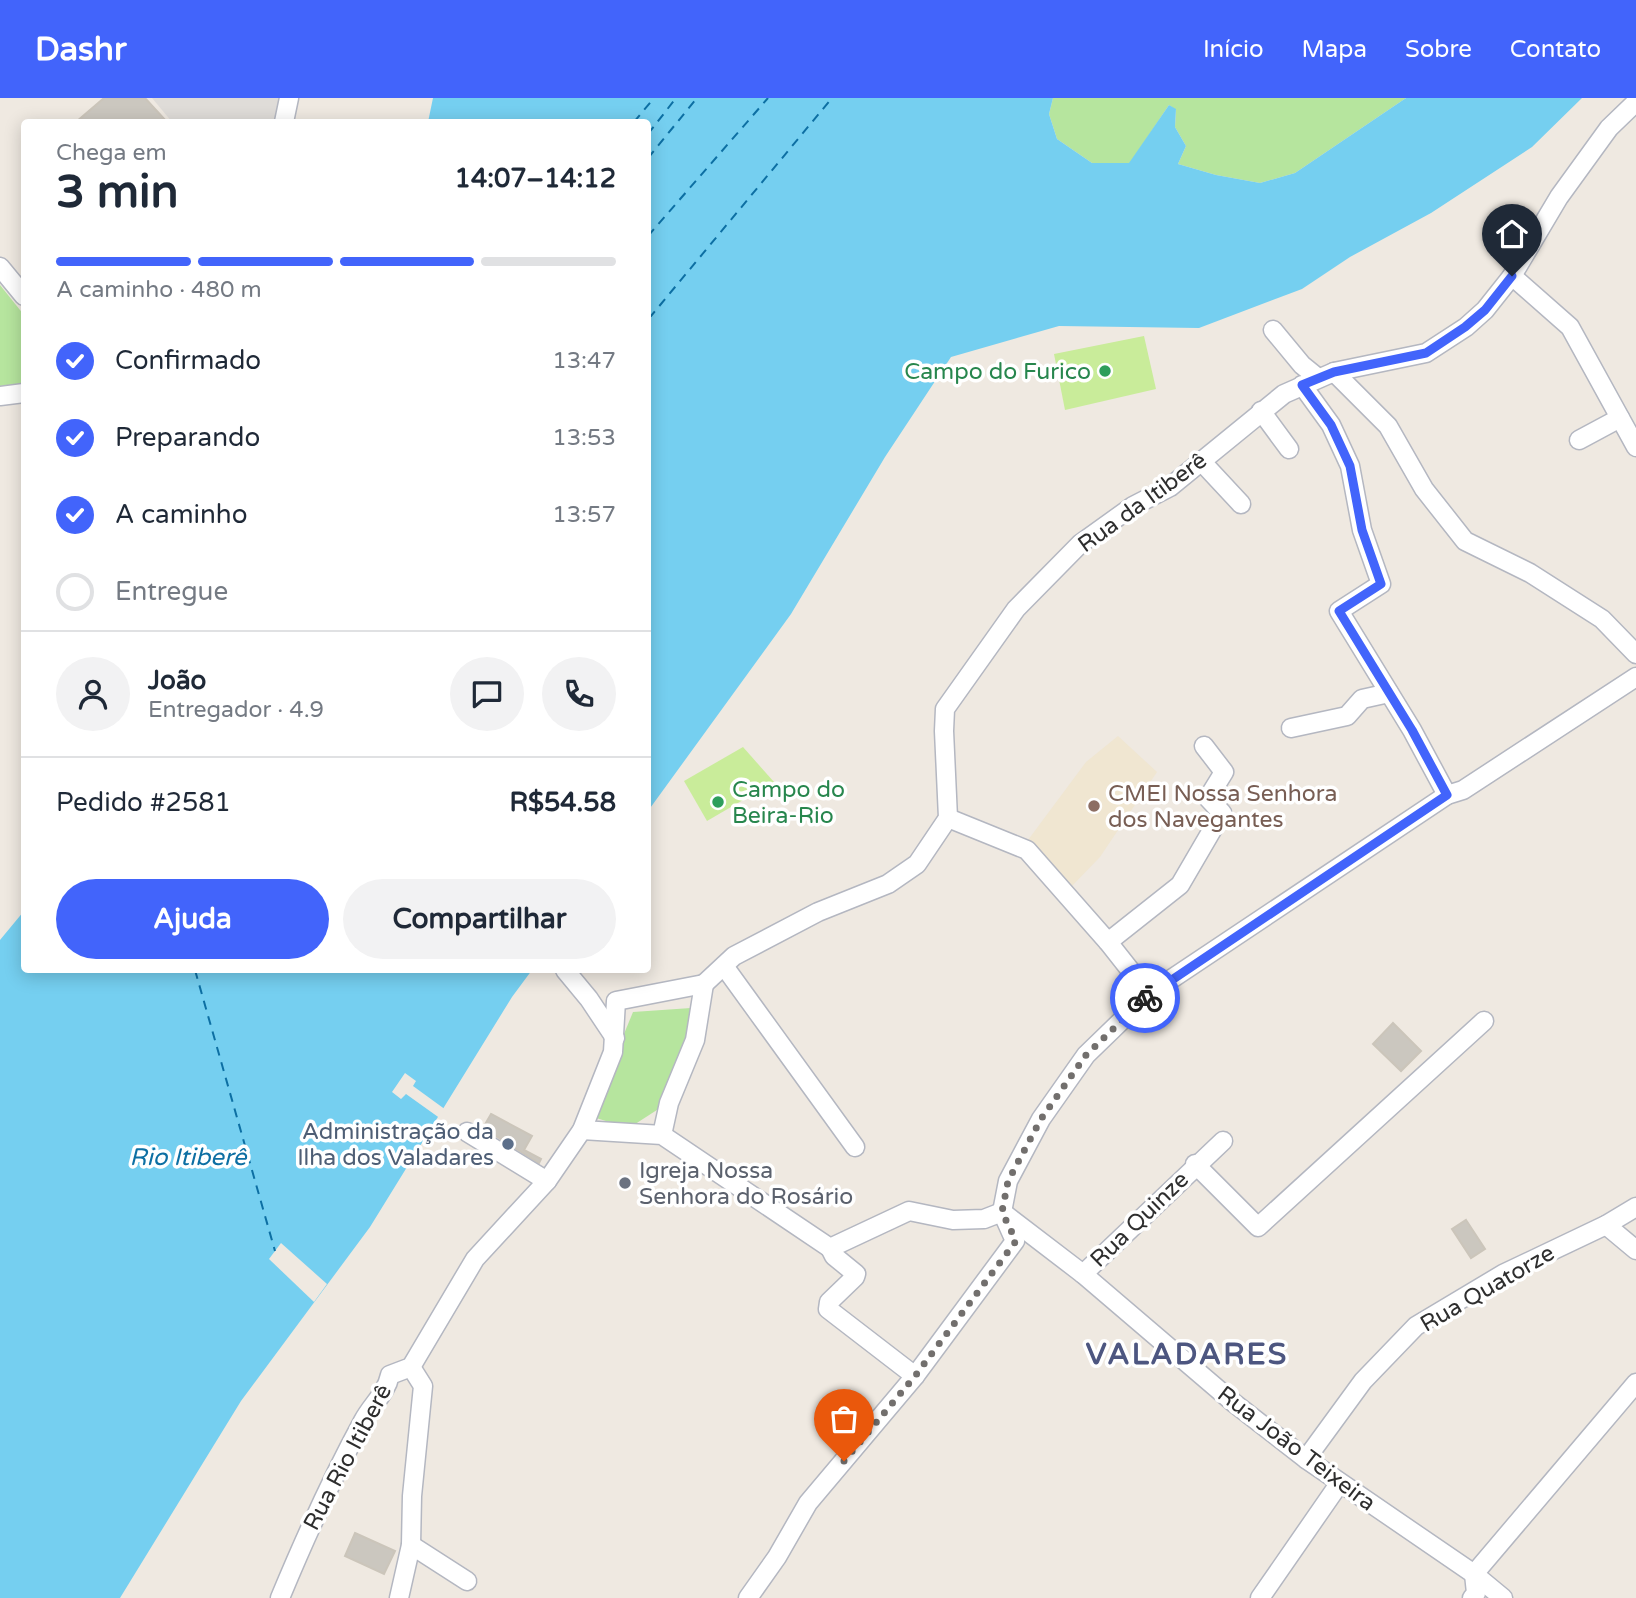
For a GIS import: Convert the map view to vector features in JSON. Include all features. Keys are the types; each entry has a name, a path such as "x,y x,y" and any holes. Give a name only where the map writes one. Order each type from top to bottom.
{"street":[{"path":"285,119 289,98"},
{"name":"Rua da Itiberê","path":"948,818 945,709 1016,609 1080,544 1133,506 1170,487 1284,394 1318,378 1426,353 1465,327 1485,310 1512,276 1559,197 1609,128 1636,102"},
{"path":"0,267 21,292"},
{"path":"1512,276 1570,327 1636,447"},
{"path":"1273,330 1302,365 1388,426 1424,489 1465,541 1530,573 1602,619 1636,654"},
{"path":"1318,378 1331,425 1350,466 1362,530 1381,584 1339,611 1412,730 1447,795"},
{"path":"0,396 21,393"},
{"path":"1261,411 1289,449"},
{"path":"1579,440 1620,418"},
{"path":"1201,461 1241,504"},
{"path":"748,1598 777,1558 808,1503 915,1376 1016,1241 1002,1212 1008,1181 1041,1119 1086,1055 1149,994 1447,795 1462,790 1636,677"},
{"path":"1291,728 1348,716 1362,699 1389,692"},
{"path":"1108,942 1180,885 1222,813 1208,798 1224,772 1204,746"},
{"path":"662,1135 669,1103 695,1040 704,984 734,956 818,912 888,884 917,864 948,818 1027,850 1108,942 1149,994"},
{"path":"724,966 855,1147"},
{"path":"567,973 615,1038"},
{"name":"Rua Rio Itiberê","path":"280,1598 303,1541 365,1417 387,1388 390,1375 411,1367 475,1259 547,1181 582,1130 613,1052 616,1001 704,984"},
{"path":"1195,1164 1258,1227 1485,1021"},
{"path":"582,1130 662,1135 830,1248 834,1256 856,1274 829,1302 828,1309 915,1376"},
{"path":"467,1132 547,1181"},
{"name":"Rua Quinze","path":"1083,1274 1223,1140"},
{"name":"Rua Quatorze","path":"1306,1459 1363,1381 1416,1326 1503,1274 1606,1225 1636,1207"},
{"path":"830,1248 909,1211 953,1220 984,1219 1002,1212"},
{"name":"Rua João Teixeira","path":"1002,1212 1083,1274 1234,1403 1306,1459 1474,1574 1503,1598"},
{"path":"1606,1225 1636,1250"},
{"path":"399,1598 411,1545 412,1496 423,1386 411,1367"},
{"path":"1472,1598 1476,1593 1474,1574 1636,1383"},
{"path":"1260,1598 1339,1483"},
{"path":"411,1545 467,1581"}],"shaded area":[{"path":"152,98 289,98 285,119 170,119"},
{"name":"CMEI Nossa Senhora dos Navegantes","path":"1118,736 1157,772 1100,857 1070,888 1028,840 1086,762"}],"green space":[{"path":"1053,98 1406,98 1295,173 1260,183 1216,175 1178,164 1186,146 1175,127 1176,110 1169,105 1130,163 1092,163 1057,139 1049,114"},
{"path":"0,285 21,311 21,384 0,386"},
{"name":"Campo do Furico","path":"1144,336 1156,389 1065,410 1054,354"},
{"name":"Campo do Beira-Rio","path":"743,747 774,782 707,821 684,781"},
{"path":"691,1008 696,1023 660,1108 629,1128 596,1118 601,1090 633,1012"}],"water":[{"path":"433,98 1053,98 1049,114 1057,139 1092,163 1129,163 1169,105 1176,109 1175,127 1186,146 1178,164 1216,175 1260,183 1295,173 1406,98 1582,98 1532,147 1431,213 1350,257 1302,289 1199,328 1059,326 951,357 885,457 791,614 651,807 651,119 429,119"},
{"name":"Rio Itiberê","path":"21,915 21,973 530,973 512,997 370,1227 241,1401 120,1598 0,1598 0,940"}],"pier":[{"path":"405,1073 416,1081 413,1086 446,1110 441,1119 406,1094 401,1099 392,1092"},
{"path":"281,1243 327,1284 314,1302 269,1259"}],"building":[{"path":"104,98 145,98 164,119 80,119"},
{"path":"1393,1023 1421,1051 1401,1071 1373,1044"},
{"path":"491,1114 532,1136 524,1150 541,1159 539,1163 483,1128"},
{"path":"1466,1220 1485,1249 1471,1258 1452,1229"},
{"path":"355,1533 395,1551 384,1574 345,1556"}],"ferry route":[{"path":"636,119 654,98"},
{"path":"651,130 676,98"},
{"path":"651,154 697,98"},
{"path":"651,233 768,98"},
{"path":"651,316 832,98"},
{"path":"196,973 275,1251"}],"way so far":[{"path":"844,1461 915,1376 1016,1241 1002,1212 1008,1181 1041,1119 1086,1055 1145,998"}],"place":[{"name":"Campo do Furico","path":"1105,371"},
{"name":"Campo do Beira-Rio","path":"718,802"},
{"name":"CMEI Nossa Senhora dos Navegantes","path":"1094,806"},
{"name":"Administração da Ilha dos Valadares","path":"508,1144"},
{"name":"Igreja Nossa Senhora do Rosário","path":"625,1183"}],"district":[{"name":"VALADARES","path":"1187,1354"}],"route":[{"path":"1145,998 1447,795 1412,730 1339,611 1381,584 1362,530 1350,466 1331,425 1302,385 1334,372 1426,353 1485,310 1512,276"}]}
